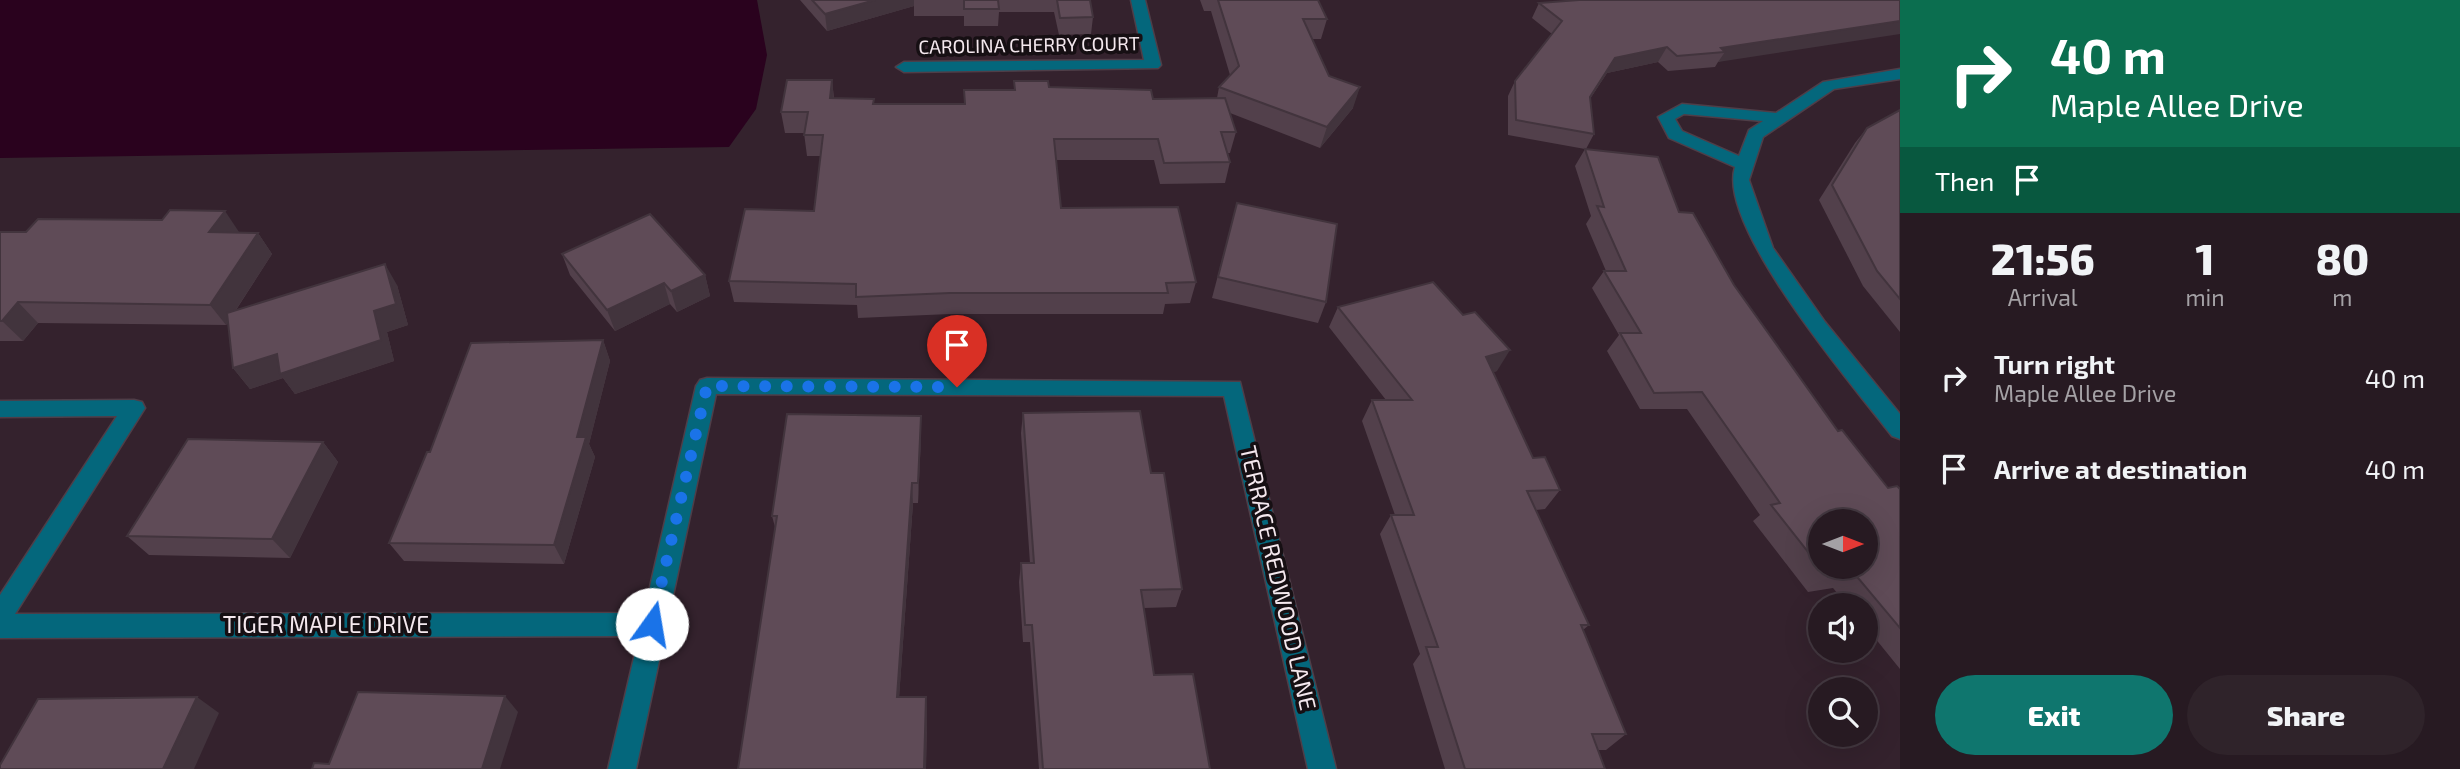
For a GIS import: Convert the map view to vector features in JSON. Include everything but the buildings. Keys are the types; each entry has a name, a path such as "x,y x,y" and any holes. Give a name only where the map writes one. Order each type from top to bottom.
{"street":[{"name":"CAROLINA CHERRY COURT","path":"904,67 1153,65 1138,0"},
{"path":"1900,74 1829,85 1755,134 1740,180 1764,248 1818,327 1900,430"},
{"path":"1745,165 1675,134 1666,117 1682,109 1780,118"},
{"name":"TERRACE REDWOOD LANE","path":"652,624 707,386 1233,388 1322,769"},
{"path":"0,408 134,408 0,617"},
{"path":"622,769 652,624"},
{"name":"TIGER MAPLE DRIVE","path":"0,626 652,624"}],"shaded area":[{"path":"0,0 757,0 767,55 756,109 729,147 0,158"}],"route":[{"path":"652,624 707,386 957,387"}]}
